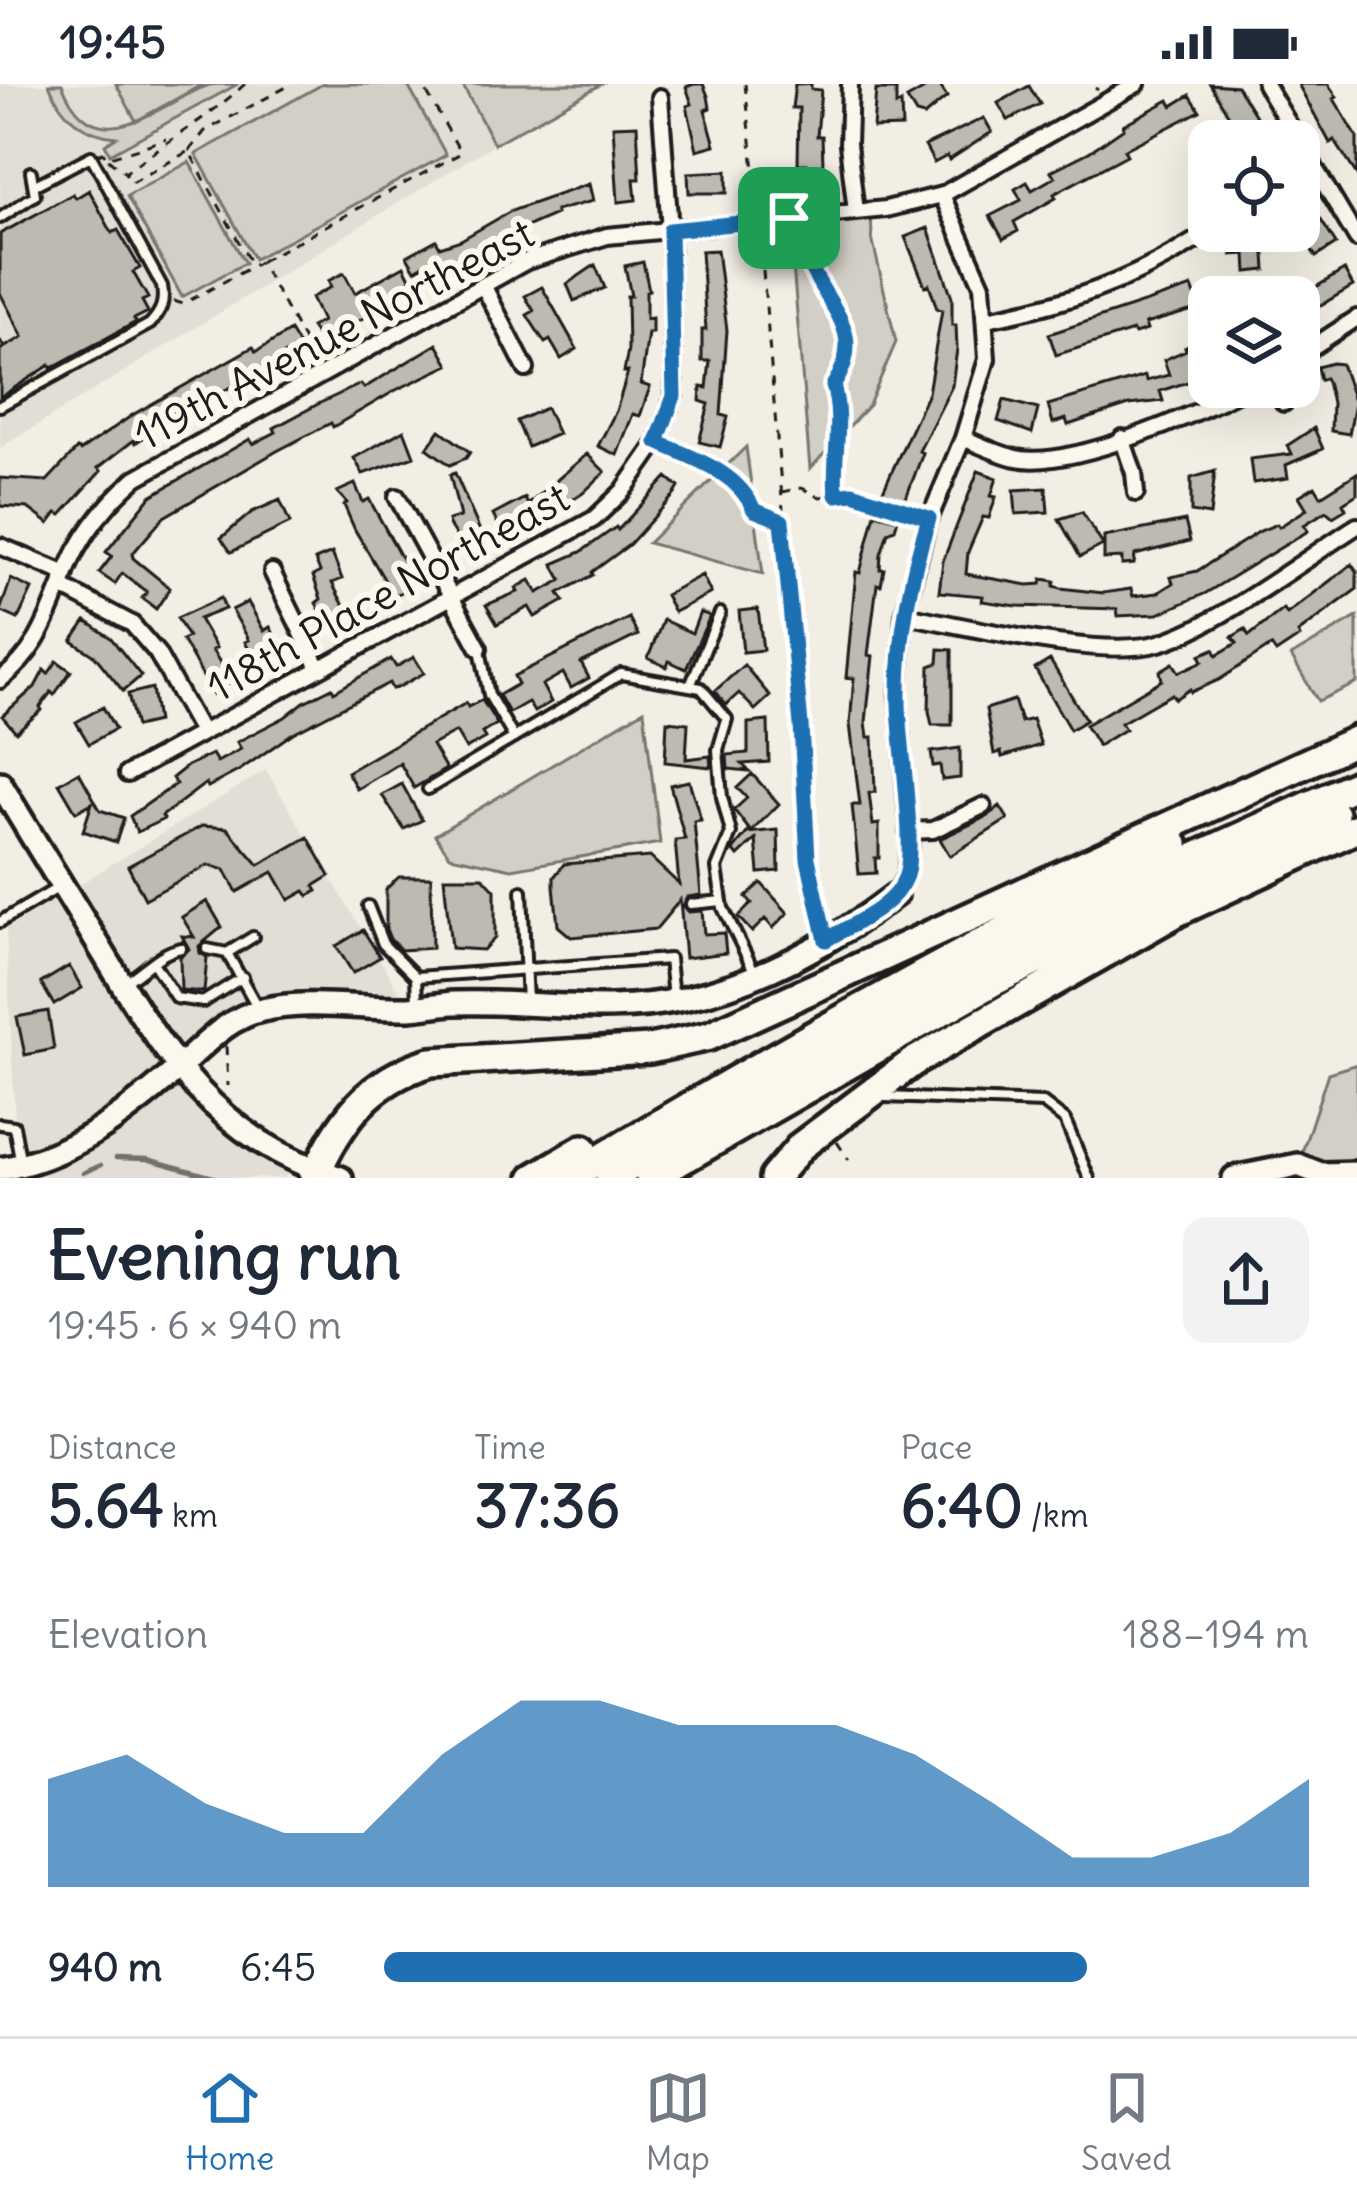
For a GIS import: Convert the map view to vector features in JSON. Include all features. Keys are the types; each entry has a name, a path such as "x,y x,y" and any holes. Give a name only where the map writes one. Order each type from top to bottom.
{"highway":[{"path":"324,1176 331,1139 354,1106 407,1069 431,1062 650,1049 709,1036 1357,740"},
{"path":"547,1175 1059,900 1357,758"},
{"path":"610,1178 892,1014 1174,866 1357,784"},
{"path":"650,1178 991,983 1357,803"},
{"path":"1252,854 1274,820"},
{"path":"774,1178 801,1146 836,1125 913,1062 1177,912 1357,828"},
{"path":"547,1175 729,1062 1160,831"}],"street":[{"path":"850,84 848,145 856,212"},
{"name":"119th Avenue Northeast","path":"0,680 39,638 98,517 136,478 527,261 608,236 856,212 942,195 1103,90 1137,84"},
{"path":"1265,84 1357,239"},
{"name":"118th Place Northeast","path":"127,774 594,519 623,491 657,442 674,396 670,230 660,97"},
{"path":"10,1167 75,1143 121,1116 204,1042 259,1011 673,1001 757,976 826,940 895,895 907,875 898,696 904,615 929,518 963,438 987,358 982,285 942,195"},
{"path":"987,319 1115,285 1188,244"},
{"path":"483,285 526,369"},
{"path":"1320,342 1357,318"},
{"path":"963,438 1020,459 1067,456 1209,408"},
{"path":"1122,438 1136,493"},
{"path":"397,497 479,648"},
{"path":"904,615 1105,648 1156,644 1198,627 1357,526"},
{"path":"0,546 132,624 157,653 201,732"},
{"path":"272,572 320,668"},
{"path":"0,783 177,1070 236,1126 324,1176"},
{"path":"908,831 933,830 983,806"},
{"path":"1234,1178 1298,1165 1316,1176 1357,1173"}],"lane":[{"path":"0,406 150,324 164,298 162,286 91,156 35,185"},
{"path":"0,218 30,201 35,185 31,172"},
{"path":"691,686 720,613"},
{"path":"479,648 489,695 514,738"},
{"path":"428,789 621,674 701,688 727,719 718,750 731,833 717,868 722,901 757,976"},
{"path":"0,922 62,885"},
{"path":"522,890 527,1005"},
{"path":"691,904 722,901"},
{"path":"368,906 383,944 416,977 418,1007"},
{"path":"207,950 227,952 253,937"},
{"path":"122,984 163,953 181,948"},
{"path":"227,952 259,1011"},
{"path":"416,977 668,959 673,1001"},
{"path":"154,964 176,998 203,1002 243,977"},
{"path":"836,1125 890,1095 1031,1100 1066,1120 1089,1178"},
{"path":"0,1124 14,1126 10,1167"}],"path":[{"path":"125,173 245,84"},
{"path":"106,154 131,183 189,151 205,131 292,84"},
{"path":"164,298 183,304 461,153 422,84"},
{"path":"745,84 801,725 808,859 826,940"},
{"path":"199,122 205,131"},
{"path":"91,156 171,137"},
{"path":"189,151 252,266"},
{"path":"811,216 813,238 806,253 844,322 848,364 833,386 838,420 832,462 836,495"},
{"path":"260,262 323,374"},
{"path":"0,340 4,348"},
{"path":"657,442 734,480 754,510 782,521"},
{"path":"779,492 802,488 819,497 853,493 929,518"},
{"path":"228,1086 224,1059 233,1022"},
{"path":"836,1125 850,1160"}],"shaded area":[{"path":"0,84 462,84 494,144 0,448"},
{"path":"49,84 62,84 76,109 92,122 110,126 150,115 209,85 238,84 110,154 105,144 116,137 93,132 75,121"},
{"path":"116,84 203,84 136,121"},
{"path":"323,84 407,84 446,155 254,259 196,154"},
{"path":"462,84 602,84 494,144"},
{"path":"189,162 245,263 182,297 127,196"},
{"path":"871,210 872,238 896,342 869,405 810,469 789,218"},
{"path":"746,447 763,574 648,543"},
{"path":"1357,617 1357,683 1318,701 1291,656"},
{"path":"644,710 660,843 512,869 450,856 435,835"},
{"path":"266,770 408,1006 259,1011 177,1069 295,1162 284,1178 45,1178 40,1167 17,1166 6,929"},
{"path":"1357,1064 1357,1171 1296,1171 1328,1073"}],"building":[{"path":"703,84 708,96 710,108 705,110 715,145 697,150 686,87"},
{"path":"795,84 821,90 817,136 822,136 824,190 805,189 807,164 798,164 799,108 792,108"},
{"path":"920,84 939,84 947,97 924,116 916,114 907,99 923,90"},
{"path":"1210,84 1237,86 1258,120 1231,120"},
{"path":"1298,84 1328,84 1337,97 1357,137 1357,175 1334,140 1330,143"},
{"path":"1029,86 1040,104 1008,120 998,103"},
{"path":"876,90 896,90 902,127 873,128"},
{"path":"1190,95 1200,111 1124,150 1127,155 1054,194 1056,198 1014,222 1018,231 1003,239 990,216 1021,200 1015,189 1027,182 1032,190 1055,177 1051,171 1089,152 1123,125 1169,100 1172,106"},
{"path":"984,118 992,132 949,160 947,156 934,163 925,146"},
{"path":"637,125 640,179 634,179 636,200 618,202 613,126"},
{"path":"727,171 727,193 689,193 688,173"},
{"path":"589,184 593,201 555,211 484,252 451,264 453,269 440,276 431,261 415,270 407,256 436,240 440,247 461,240 511,211"},
{"path":"89,190 112,233 118,230 140,268 133,272 148,298 142,301 148,312 0,397 0,350 23,337 0,293 0,234"},
{"path":"1320,218 1336,244 1316,257 1313,252 1320,252"},
{"path":"928,228 952,297 957,349 952,386 919,451 923,453 904,503 881,495 928,393 942,310 937,309 929,284 925,286 905,237"},
{"path":"717,250 727,330 721,415 728,417 720,447 699,442 709,404 700,401 701,387 707,388 710,361 702,361 702,330 706,330 701,251"},
{"path":"1265,252 1266,270 1247,272 1246,254 1232,255"},
{"path":"643,262 649,290 646,319 652,318 652,333 648,333 641,384 650,387 640,416 633,414 617,455 598,446 628,372 624,372 627,296 631,296 625,266"},
{"path":"595,265 605,288 574,301 567,284"},
{"path":"404,266 413,284 397,294 400,298 320,342 311,327 322,321 311,298 331,287 328,281 344,273 355,293"},
{"path":"1344,270 1353,286 1320,306 1320,285"},
{"path":"542,287 577,349 561,359 527,315 534,311 525,296"},
{"path":"1188,288 1188,311 1145,324 1147,330 1135,334 1056,355 1049,334"},
{"path":"290,331 301,349 239,384 216,394 214,390 146,430 149,434 98,468 101,471 49,524 28,508 0,506 0,478 47,481 77,449 253,347 256,352"},
{"path":"437,344 449,365 277,451 164,517 133,553 133,558 170,588 156,609 142,598 147,592 122,573 115,584 99,573 112,556 106,552 151,496 250,439 253,444 276,432 274,428 320,403 361,384 364,388"},
{"path":"1185,347 1188,382 1160,391 1163,401 1129,405 1068,425 1066,419 1053,423 1048,405 1145,376 1146,381 1169,375 1164,360"},
{"path":"1341,364 1355,403 1349,434 1331,431 1332,403 1325,378 1320,380 1320,366"},
{"path":"1004,400 1038,409 1032,433 998,421"},
{"path":"546,408 558,434 528,447 517,421"},
{"path":"1314,428 1323,449 1286,465 1288,478 1253,483 1250,459 1292,454 1288,445"},
{"path":"404,430 414,456 363,474 354,458"},
{"path":"440,430 470,452 466,458 450,465 427,448"},
{"path":"587,454 605,472 560,508 557,504 545,514 542,510 505,537 493,515 525,498 528,505"},
{"path":"978,471 997,478 991,496 996,497 968,552 966,574 1028,585 1041,584 1042,579 1055,581 1054,586 1061,588 1103,593 1131,589 1133,596 1157,593 1173,583 1171,577 1197,571 1260,531 1279,527 1307,509 1299,496 1315,486 1321,496 1357,473 1357,494 1343,503 1346,509 1333,517 1326,511 1304,525 1308,531 1206,593 1158,614 1118,616 1117,609 1017,606 982,601 983,596 939,592 943,561"},
{"path":"1215,471 1210,515 1191,512 1191,478"},
{"path":"455,473 486,545 467,553 448,520 460,517 450,475"},
{"path":"667,477 679,487 629,545 593,575 559,593 564,601 535,617 529,607 497,624 486,605 518,592 516,588 530,580 538,593 562,580 553,564 618,530"},
{"path":"355,484 363,502 369,499 416,584 394,596 337,492"},
{"path":"1046,488 1048,512 1016,514 1014,490"},
{"path":"280,500 290,523 231,552 221,538 252,512"},
{"path":"1082,512 1103,545 1080,557 1059,519"},
{"path":"875,513 898,519 881,554 880,569 884,569 881,585 877,584 868,655 873,656 866,722 868,737 873,737 875,792 869,793 873,825 879,824 879,858 875,858 876,873 859,874 852,805 860,805 850,724 854,678 846,678 856,572 860,573"},
{"path":"1185,521 1190,541 1135,555 1134,564 1122,565 1122,558 1104,559 1104,537"},
{"path":"332,553 342,579 332,583 351,619 331,630 316,603 321,599 313,576 320,572 315,560"},
{"path":"1352,564 1357,589 1298,633 1300,637 1276,653 1271,646 1219,680 1159,701 1121,723 1125,729 1098,746 1085,725 1162,680 1160,671 1173,663 1179,672 1203,661 1200,655 1214,649 1217,655 1237,643 1232,637 1245,629 1249,636 1283,609 1287,614"},
{"path":"702,575 711,593 674,612 665,595"},
{"path":"11,579 32,589 18,619 0,611"},
{"path":"221,598 225,609 199,619 232,681 213,694 182,640 188,637 177,618"},
{"path":"248,602 264,631 270,627 285,654 265,665 257,651 251,654 245,642 249,640 232,610"},
{"path":"758,609 763,650 743,652 739,611"},
{"path":"700,612 710,616 686,669 648,658 663,620 692,633"},
{"path":"629,618 638,635 581,663 589,678 571,688 563,673 542,685 551,702 534,712 528,702 509,713 499,695 518,684 514,676"},
{"path":"86,621 111,638 141,676 123,691 95,656 72,641"},
{"path":"939,649 952,650 952,725 932,725 929,711 930,666 938,663"},
{"path":"414,657 424,673 397,688 389,683 293,733 240,770 208,787 206,783 164,819 137,832 130,816 176,784 172,778 187,766 212,754 217,762 241,749 237,742 304,702 332,688 334,692 391,659 396,667"},
{"path":"1050,660 1086,720 1070,730 1035,669"},
{"path":"57,661 71,671 42,710 16,732 2,716"},
{"path":"744,665 770,696 755,710 739,693 726,705 715,691"},
{"path":"152,688 157,722 136,727 128,694"},
{"path":"482,700 497,724 466,749 456,732 432,745 446,769 414,788 400,763 357,789 347,772 466,703 468,707"},
{"path":"1014,700 1021,722 1032,719 1041,745 1002,757 1001,752 994,754 986,709"},
{"path":"103,707 115,729 89,744 76,722"},
{"path":"667,721 688,723 686,759 710,756 711,767 665,762"},
{"path":"768,721 769,762 742,764 749,771 728,769 727,755 748,753 748,723"},
{"path":"960,748 960,778 942,780 940,765 933,766 931,752"},
{"path":"79,772 100,810 124,818 116,842 83,831 92,803 76,812 59,783"},
{"path":"752,774 779,804 751,832 734,810 747,798 737,788"},
{"path":"689,781 701,820 694,821 701,895 687,897 683,906 689,912 702,911 704,934 724,933 726,953 685,958 680,900 656,929 571,937 558,926 554,886 554,877 564,864 650,857 679,884 675,840 685,839 670,785"},
{"path":"402,784 422,820 404,829 382,795"},
{"path":"1000,806 1008,819 950,856 940,839"},
{"path":"202,826 227,828 259,865 308,837 330,876 314,886 317,891 309,896 305,891 289,900 273,872 237,892 225,870 208,865 145,899 128,866"},
{"path":"778,830 779,871 759,873 756,839 738,856 733,850 747,833"},
{"path":"399,877 431,877 432,948 401,950 390,939 386,889"},
{"path":"444,877 483,877 495,890 495,938 483,950 451,948"},
{"path":"761,883 788,913 773,928 765,919 752,932 738,917 752,903 746,897"},
{"path":"207,901 222,927 199,946 207,957 204,992 181,990 180,957 189,949 182,936 194,937 182,917"},
{"path":"363,930 380,957 353,973 336,946"},
{"path":"69,966 82,988 54,1005 41,983"},
{"path":"48,1011 54,1049 25,1055 17,1017"}],"waterway":[{"path":"116,1158 147,1159 217,1178"},
{"path":"83,1173 101,1165"}],"route":[{"path":"811,216 809,264 844,322 848,364 833,386 838,420 832,462 836,495 853,493 929,518 904,615 898,696 910,843 907,875 895,895 826,940 808,859 782,521 754,510 734,480 657,442 674,396 670,230 789,218 811,216"}]}
